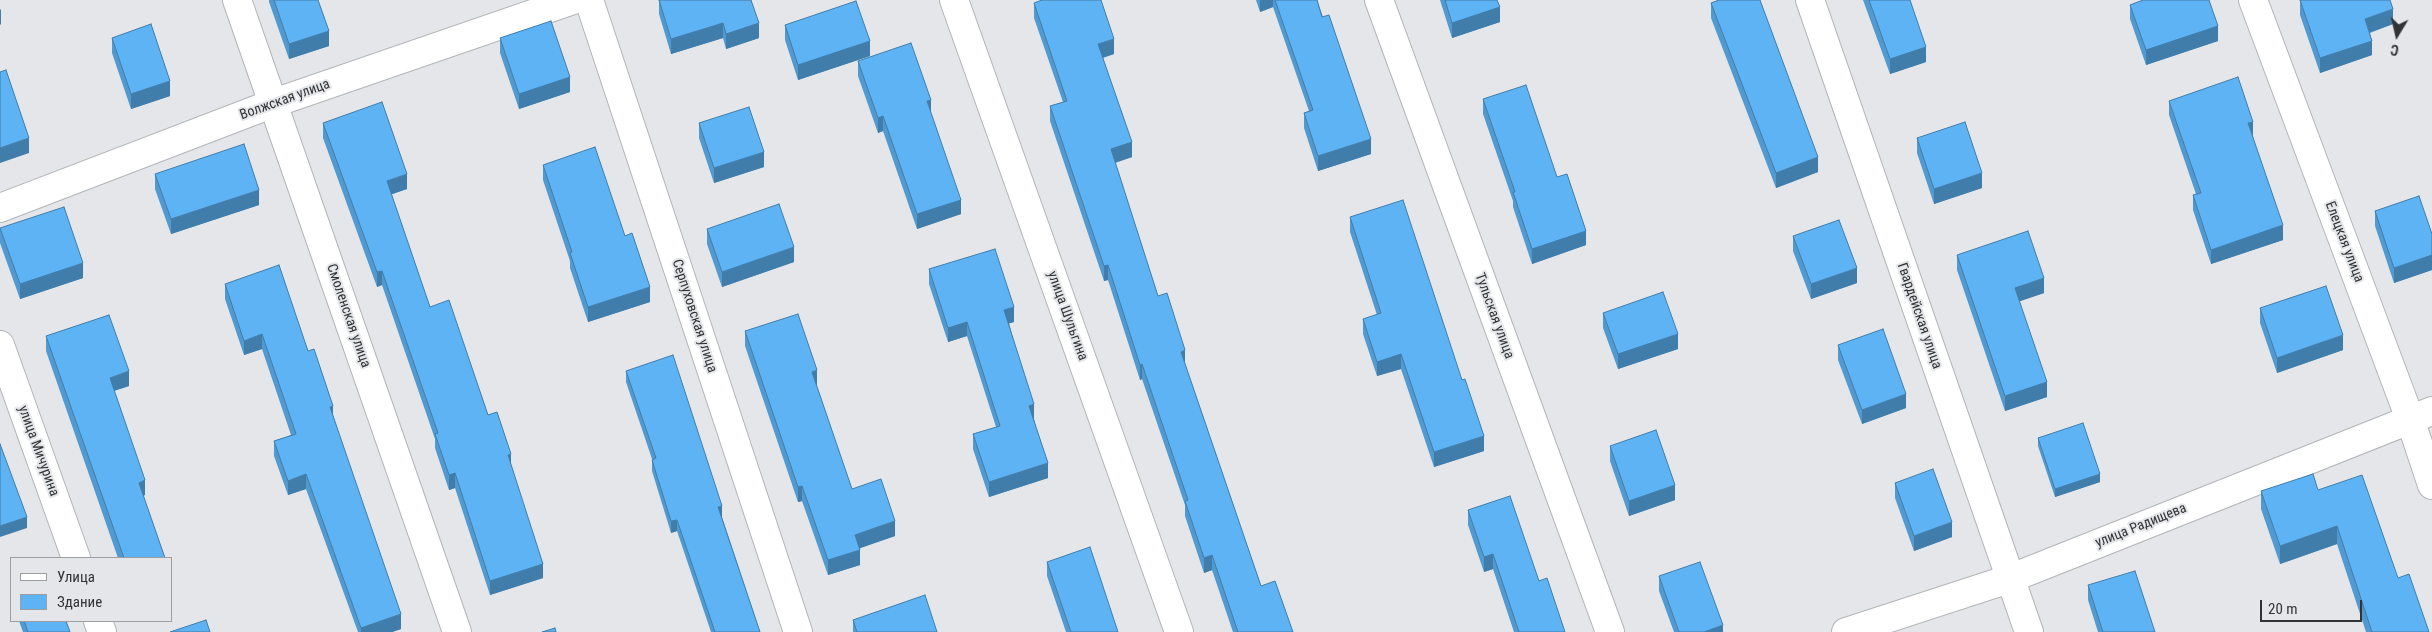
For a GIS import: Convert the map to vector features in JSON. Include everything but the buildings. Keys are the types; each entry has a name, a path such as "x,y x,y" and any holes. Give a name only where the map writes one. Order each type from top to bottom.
{"street":[{"name":"Смоленская улица","path":"237,0 457,632"},
{"name":"Волжская улица","path":"0,208 274,103 573,0"},
{"name":"Серпуховская улица","path":"589,0 798,632"},
{"name":"улица Шульгина","path":"954,0 1179,632"},
{"name":"Тульская улица","path":"1379,0 1610,632"},
{"name":"Гвардейская улица","path":"1810,0 2009,579 2029,632"},
{"name":"Елецкая улица","path":"2253,0 2421,415 2432,485"},
{"name":"улица Мичурина","path":"0,345 76,557"},
{"name":"улица Радищева","path":"1846,632 2009,579 2421,415"}]}
